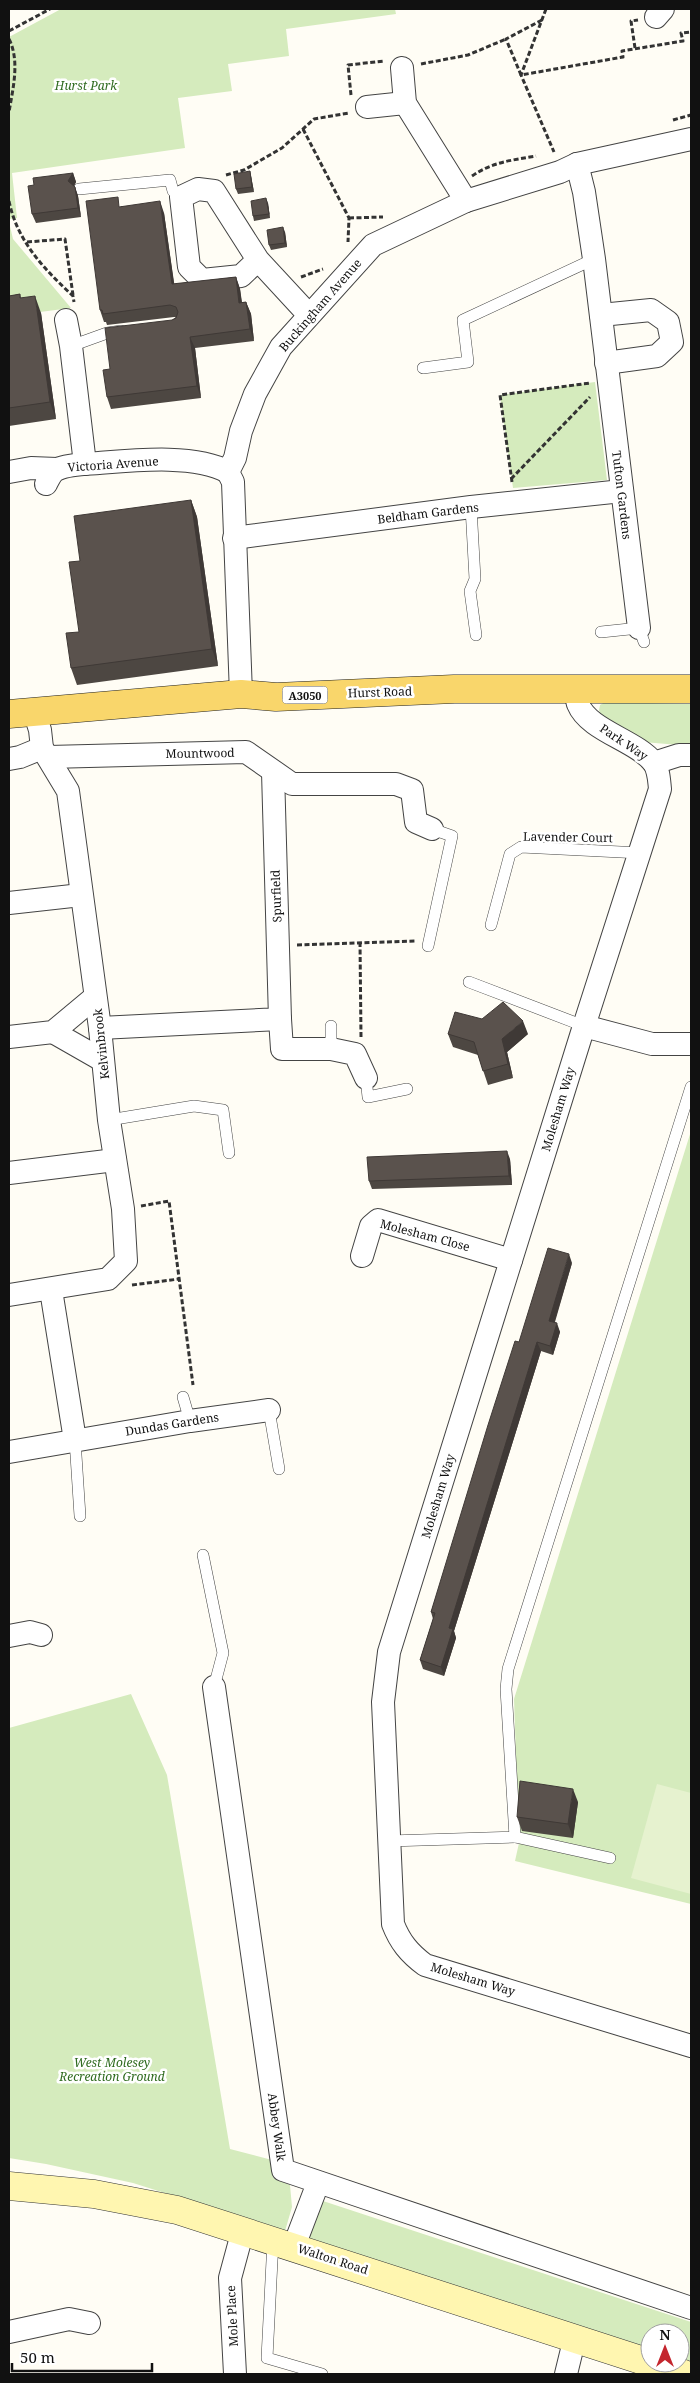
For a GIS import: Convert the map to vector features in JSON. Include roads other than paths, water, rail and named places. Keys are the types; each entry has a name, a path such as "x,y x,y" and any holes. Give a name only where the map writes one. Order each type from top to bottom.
{"main road":[{"name":"Hurst Road","path":"15,713 241,694 276,697 454,689 691,689"},
{"name":"Walton Road","path":"9,2186 134,2200 177,2210 640,2359"}],"street":[{"path":"402,68 405,102 466,201"},
{"path":"360,108 405,102"},
{"name":"Buckingham Avenue","path":"228,472 236,458 241,431 255,394 281,347 308,314 373,245 466,201 568,168 691,139"},
{"name":"Tufton Gardens","path":"568,168 584,192 641,635"},
{"path":"258,260 241,276 202,280 189,267 181,197 198,189 214,191 258,260 308,314"},
{"path":"601,315 651,310 668,322 672,342 657,356 607,371"},
{"path":"66,320 71,346 85,464"},
{"name":"Victoria Avenue","path":"9,472 31,468 50,482 85,464 152,459 218,466 228,472"},
{"path":"228,472 233,482 241,694"},
{"name":"Beldham Gardens","path":"234,538 471,507 514,504 622,491"},
{"name":"Park Way","path":"577,689 577,704 587,718 654,763 679,755 691,756"},
{"name":"Kelvinbrook","path":"15,713 40,730 45,753 68,791 100,1028 109,1120 123,1209 126,1260 108,1279 51,1290"},
{"name":"Mountwood","path":"45,753 246,752 292,784 396,784 412,790 416,822 432,829"},
{"path":"9,759 45,753"},
{"name":"Molesham Way","path":"654,763 659,774 660,789 584,1026 390,1652 383,1702 393,1924 400,1941 412,1955 425,1965 691,2046"},
{"name":"Spurfield","path":"273,772 282,1049 331,1049 355,1054 366,1078"},
{"path":"9,903 81,895"},
{"path":"9,1037 53,1032 95,997"},
{"path":"100,1028 280,1019"},
{"path":"584,1026 652,1044 691,1044"},
{"path":"53,1032 102,1060"},
{"path":"9,1173 115,1160"},
{"name":"Molesham Close","path":"362,1256 371,1226 378,1220 512,1260"},
{"path":"9,1295 51,1290 75,1440"},
{"name":"Dundas Gardens","path":"9,1452 190,1421 270,1410"},
{"path":"9,1636 30,1632 41,1635"},
{"name":"Abbey Walk","path":"214,1687 283,2170 691,2308"},
{"path":"283,2243 318,2183"},
{"name":"Mole Place","path":"235,2374 230,2278 243,2230"},
{"path":"9,2332 69,2318 89,2323"},
{"path":"566,2374 575,2337"}],"lane":[{"path":"79,189 170,180 172,191 181,197"},
{"path":"422,368 468,362 463,320 594,259"},
{"path":"71,346 107,333 136,329"},
{"path":"471,507 475,579 470,591 476,635"},
{"path":"601,632 641,635"},
{"path":"429,943 452,836 432,829"},
{"name":"Lavender Court","path":"490,925 510,854 521,847 641,853"},
{"path":"469,982 584,1026"},
{"path":"331,1026 331,1049"},
{"path":"366,1078 368,1097 407,1089"},
{"path":"515,1837 506,1689 508,1669 691,1087"},
{"path":"109,1120 194,1106 223,1110 229,1153"},
{"path":"183,1398 190,1421"},
{"path":"270,1410 279,1469"},
{"path":"75,1440 80,1516"},
{"path":"203,1555 223,1653 214,1687"},
{"path":"389,1841 515,1837 610,1858"},
{"path":"283,2243 267,2358 322,2374"}],"park label":[{"name":"Hurst Park","path":"86,85"},
{"name":"West Molesey Recreation Ground","path":"112,2069"}]}
